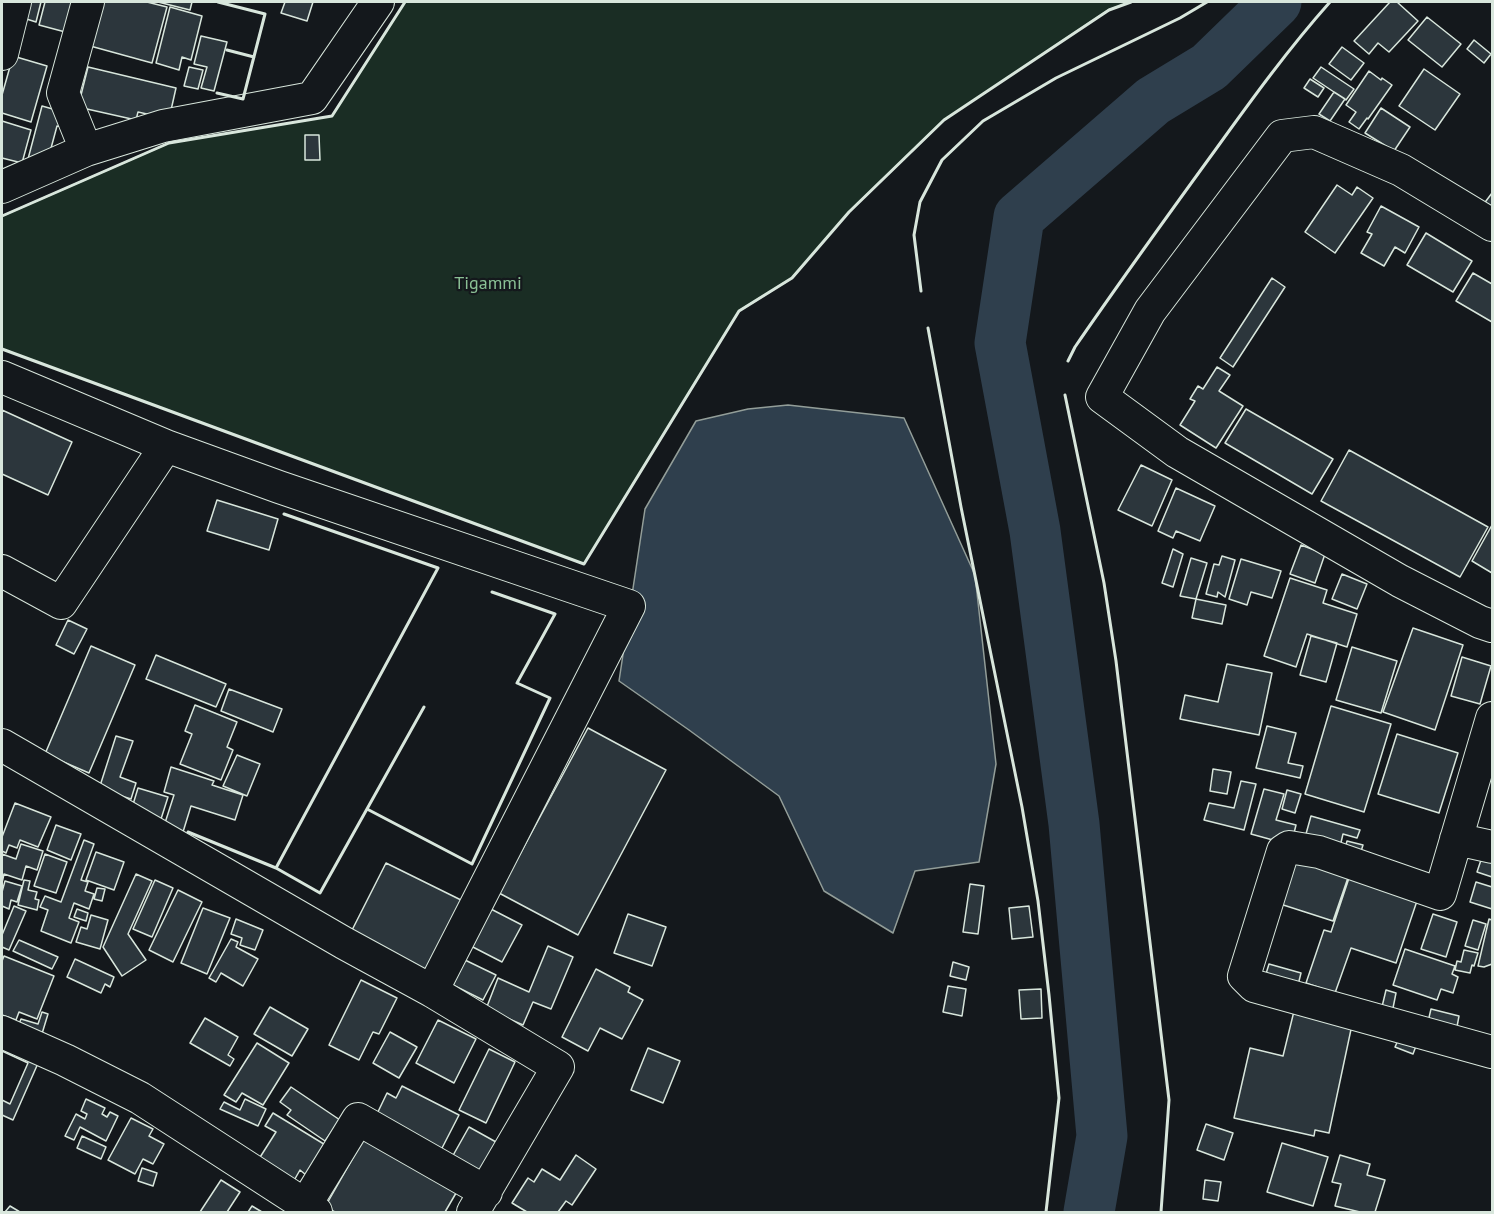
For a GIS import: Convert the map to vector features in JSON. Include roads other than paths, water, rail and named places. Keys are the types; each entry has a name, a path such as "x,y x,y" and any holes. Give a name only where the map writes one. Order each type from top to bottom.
{"street":[{"path":"2,54 15,2"},
{"path":"86,150 63,93 88,2"},
{"path":"3,184 86,150 163,126 312,98 378,2"},
{"path":"1492,225 1401,170 1314,132 1282,136 1150,311 1102,398 1177,452 1400,582 1479,622 1492,626"},
{"path":"2,377 166,446 279,487 629,606 432,991"},
{"path":"2,571 61,603 166,446"},
{"path":"1492,718 1440,894 1318,852 1289,847 1283,850 1244,976 1254,986 1492,1052"},
{"path":"2,745 344,943 432,991 558,1067 479,1202 358,1119 307,1210 140,1098 65,1060 2,1032"},
{"path":"1456,839 1492,847"}],"water":[{"path":"788,405 904,418 975,575 996,764 979,862 915,871 893,933 824,891 779,796 619,681 645,509 696,421 748,409"}],"waterway":[{"path":"1089,1212 1102,1136 1074,824 1035,531 1000,343 1019,217 1153,101 1209,67 1276,2"}],"park label":[{"name":"Tigammi","path":"488,284"}]}
